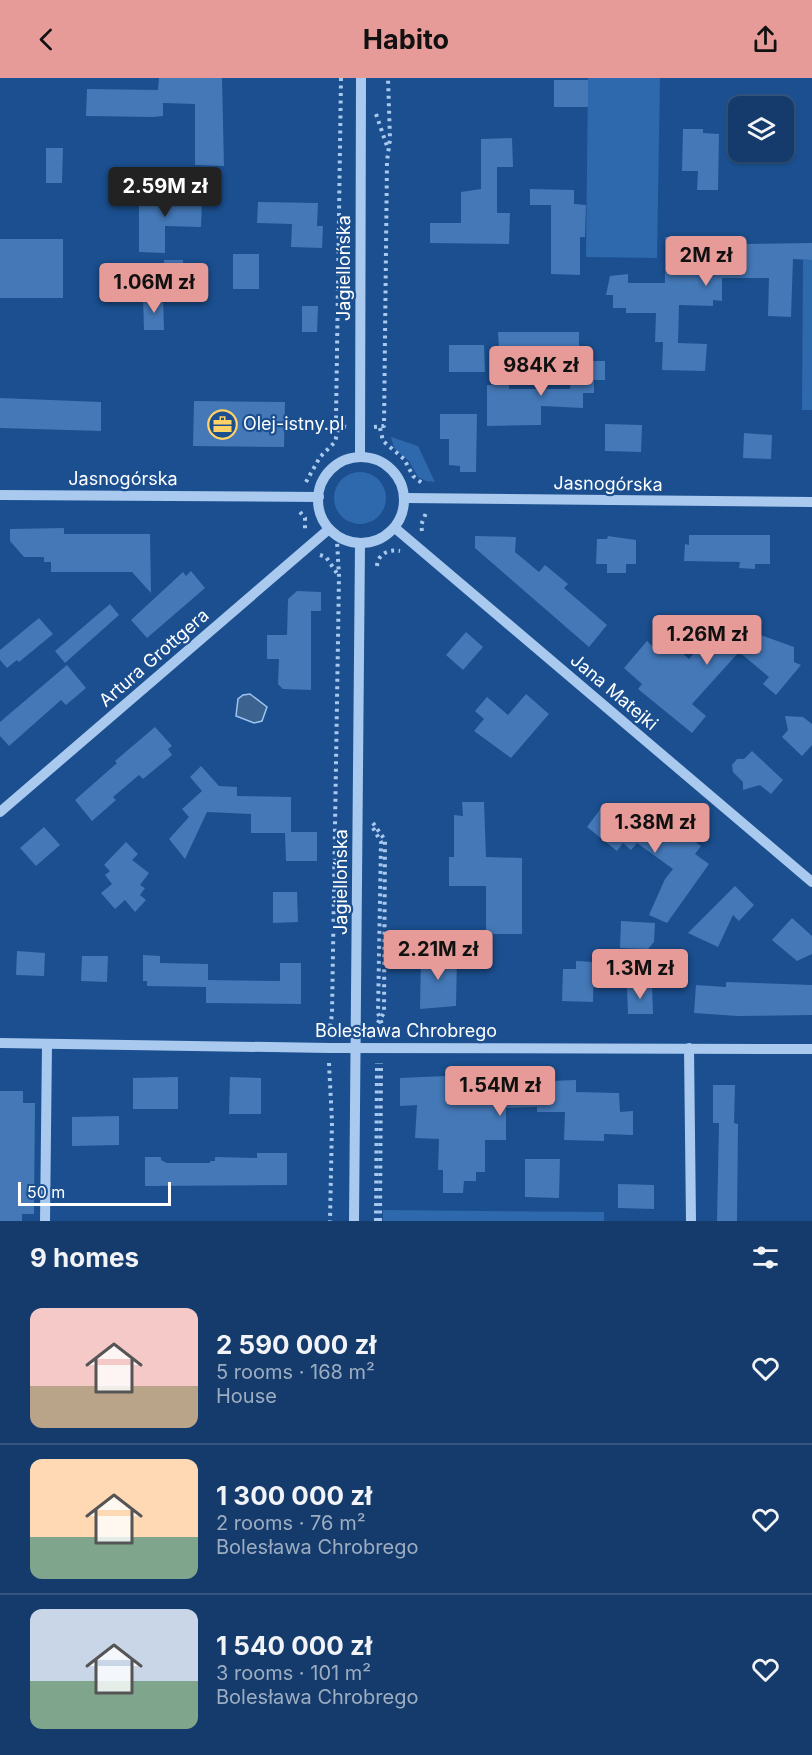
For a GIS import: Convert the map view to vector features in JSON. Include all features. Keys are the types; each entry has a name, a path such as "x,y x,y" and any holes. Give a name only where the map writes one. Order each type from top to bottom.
{"street":[{"name":"Jagiellońska","path":"360,457 361,78"},
{"path":"360,457 373,459 390,468 402,487 405,498 401,518 395,528 379,540 360,544 333,532 321,516 319,497 326,476 332,469 348,459 360,457"},
{"name":"Jasnogórska","path":"0,495 319,497"},
{"name":"Jasnogórska","path":"405,498 812,502"},
{"name":"Jana Matejki","path":"395,528 812,882"},
{"name":"Artura Grottgera","path":"0,812 333,532"},
{"name":"Jagiellońska","path":"354,1221 360,544"},
{"name":"Bolesława Chrobrego","path":"0,1043 330,1048 812,1049"},
{"path":"45,1221 47,1044"},
{"path":"689,1048 691,1221"}],"path":[{"path":"300,484 304,483 320,457 335,442 339,425 336,419 341,78"},
{"path":"374,427 384,426 390,139 388,78"},
{"path":"362,106 377,114 388,150"},
{"path":"339,425 349,427"},
{"path":"376,570 377,562 388,551 402,552 413,560 429,540 422,531 421,525 426,514 437,510 436,499"},
{"path":"330,1221 332,1122 330,1048 339,576 333,532"},
{"path":"372,820 385,840 384,1013 377,1024 378,1221"},
{"path":"378,1221 381,1058 391,1059 390,1031 384,1030 381,1017"}],"shaded area":[{"path":"588,78 660,78 657,258 586,257"},
{"path":"803,260 812,260 812,410 802,410"},
{"path":"391,437 418,446 435,482 418,477 409,461 394,448"},
{"path":"355,472 365,472 374,476 382,484 386,498 382,512 374,520 365,524 355,524 346,520 338,512 334,503 334,493 338,484 346,476"},
{"path":"250,694 267,707 262,721 254,723 236,716 238,699"},
{"path":"383,1210 604,1212 604,1221 383,1221"}],"building":[{"path":"159,78 222,78 224,166 195,165 195,104 163,103 163,116 86,116 87,89 158,90"},
{"path":"554,80 588,80 588,107 554,107"},
{"path":"683,129 703,129 703,133 719,134 718,190 697,190 698,171 682,171"},
{"path":"512,138 513,167 497,167 497,213 510,213 509,244 430,243 430,223 461,223 461,192 481,189 481,139"},
{"path":"46,148 63,148 62,183 46,183"},
{"path":"530,189 574,190 574,204 586,205 585,237 580,237 580,275 551,274 551,205 530,205"},
{"path":"139,195 199,196 199,201 202,201 201,227 165,226 165,253 139,252"},
{"path":"258,202 318,203 317,226 323,226 322,248 291,247 292,224 257,223"},
{"path":"665,237 732,238 744,240 744,244 812,243 812,260 793,259 791,317 768,316 769,278 722,278 722,301 713,300 713,306 679,305 678,343 707,344 705,371 662,370 663,342 655,342 656,313 626,313 626,308 613,308 613,295 606,295 610,276 628,274 628,283 665,283"},
{"path":"0,239 63,239 63,298 0,298"},
{"path":"233,254 259,254 259,289 233,289"},
{"path":"164,260 183,260 183,279 165,279"},
{"path":"143,297 163,297 164,330 144,330"},
{"path":"302,306 318,306 317,332 302,332"},
{"path":"498,332 579,332 579,349 499,350"},
{"path":"449,345 484,345 485,372 449,372"},
{"path":"576,361 605,361 605,380 594,380 594,393 583,393 583,408 541,406 541,425 487,426 487,385 509,385 509,389 570,389"},
{"path":"0,398 101,402 101,431 0,428"},
{"name":"Olej-istny.pl","path":"194,401 285,402 284,447 193,446"},
{"path":"440,414 477,414 476,472 460,472 460,466 449,465 449,439 440,439"},
{"path":"605,424 642,425 641,452 605,451"},
{"path":"744,433 772,435 771,459 743,458"},
{"path":"64,528 64,534 150,534 151,593 132,572 51,572 51,562 44,562 44,557 24,557 10,541 10,529"},
{"path":"689,535 770,535 770,564 755,564 755,569 739,568 740,562 684,561 685,544 689,545"},
{"path":"475,536 516,537 515,552 539,572 545,565 568,584 564,588 607,625 589,647 475,548"},
{"path":"608,536 636,540 636,564 626,564 626,573 607,573 607,564 596,564 597,539 607,539"},
{"path":"191,571 205,588 147,638 131,620 183,572 186,576"},
{"path":"297,591 321,592 321,611 311,611 311,690 283,689 278,684 279,659 267,659 267,635 287,635 288,599"},
{"path":"110,604 119,615 65,663 55,651"},
{"path":"679,615 744,616 744,629 794,647 794,662 801,665 776,695 763,684 769,677 739,652 692,704 706,716 692,733 638,689 642,684 624,668 647,641 656,650 665,638 689,659 714,630 678,617"},
{"path":"39,618 53,634 19,662 17,660 7,668 0,660 0,650"},
{"path":"466,632 483,647 463,670 446,655"},
{"path":"67,665 86,688 66,705 61,700 9,746 0,736 0,722"},
{"path":"526,694 549,714 511,758 474,731 484,719 475,711 487,697 508,715"},
{"path":"785,716 803,717 812,724 812,745 802,756 782,737 788,730"},
{"path":"155,727 172,746 168,749 172,755 143,779 139,775 113,797 116,800 92,821 75,800 117,763 115,761"},
{"path":"752,751 783,780 771,794 760,785 743,790 743,782 733,772 732,765 737,759 744,759"},
{"path":"201,766 219,786 237,787 237,796 291,797 291,832 317,832 317,861 286,861 285,833 251,833 251,814 207,812 185,859 169,839 189,817 182,809 202,791 190,777"},
{"path":"462,802 484,802 486,857 522,858 522,934 486,934 486,886 449,886 449,857 454,857 454,815 463,816"},
{"path":"604,804 618,810 629,820 636,812 659,830 666,821 701,846 695,854 709,864 667,923 649,915 665,879 673,869 637,843 631,850 623,843 617,851 587,827"},
{"path":"44,827 60,845 36,866 20,848"},
{"path":"126,842 138,854 132,860 149,873 140,885 145,888 140,895 146,900 135,912 125,900 115,909 101,893 112,884 105,875 110,871 104,865"},
{"path":"735,886 754,905 739,921 733,915 718,947 688,933"},
{"path":"273,892 297,892 298,922 273,923"},
{"path":"792,918 812,936 812,954 797,961 772,940"},
{"path":"621,921 655,923 654,942 648,949 620,948"},
{"path":"17,951 45,953 44,976 16,975"},
{"path":"143,955 160,956 160,963 208,964 208,980 280,981 280,963 301,963 301,1004 206,1003 206,987 147,986 147,981 143,981"},
{"path":"421,955 457,956 456,1006 420,1009"},
{"path":"82,956 108,956 107,982 81,981"},
{"path":"576,961 594,962 593,1002 562,1001 563,969 576,969"},
{"path":"726,982 812,985 812,1015 737,1016 694,1013 696,985 726,987"},
{"path":"627,987 652,987 653,1014 628,1014"},
{"path":"446,1076 524,1082 576,1080 576,1092 619,1093 620,1112 633,1111 633,1135 604,1134 604,1141 564,1140 565,1112 537,1112 537,1107 506,1108 506,1140 485,1140 485,1172 476,1172 476,1181 464,1181 463,1193 443,1193 443,1170 438,1170 439,1139 415,1138 417,1105 400,1106 400,1078"},
{"path":"178,1077 178,1109 133,1109 133,1078"},
{"path":"230,1077 261,1078 261,1114 229,1114"},
{"path":"713,1085 735,1085 734,1123 738,1124 737,1221 717,1221 719,1123 713,1123"},
{"path":"0,1091 23,1091 23,1103 35,1103 34,1214 22,1214 22,1221 0,1221"},
{"path":"119,1116 119,1145 72,1146 72,1117"},
{"path":"257,1153 287,1153 287,1185 145,1186 145,1157 161,1157 161,1160 167,1163 210,1163 210,1161 215,1161 215,1157 257,1158"},
{"path":"525,1159 560,1159 559,1198 525,1197"},
{"path":"618,1184 654,1185 654,1209 618,1208"}],"place":[{"name":"Olej-istny.pl","path":"222,424"}]}
